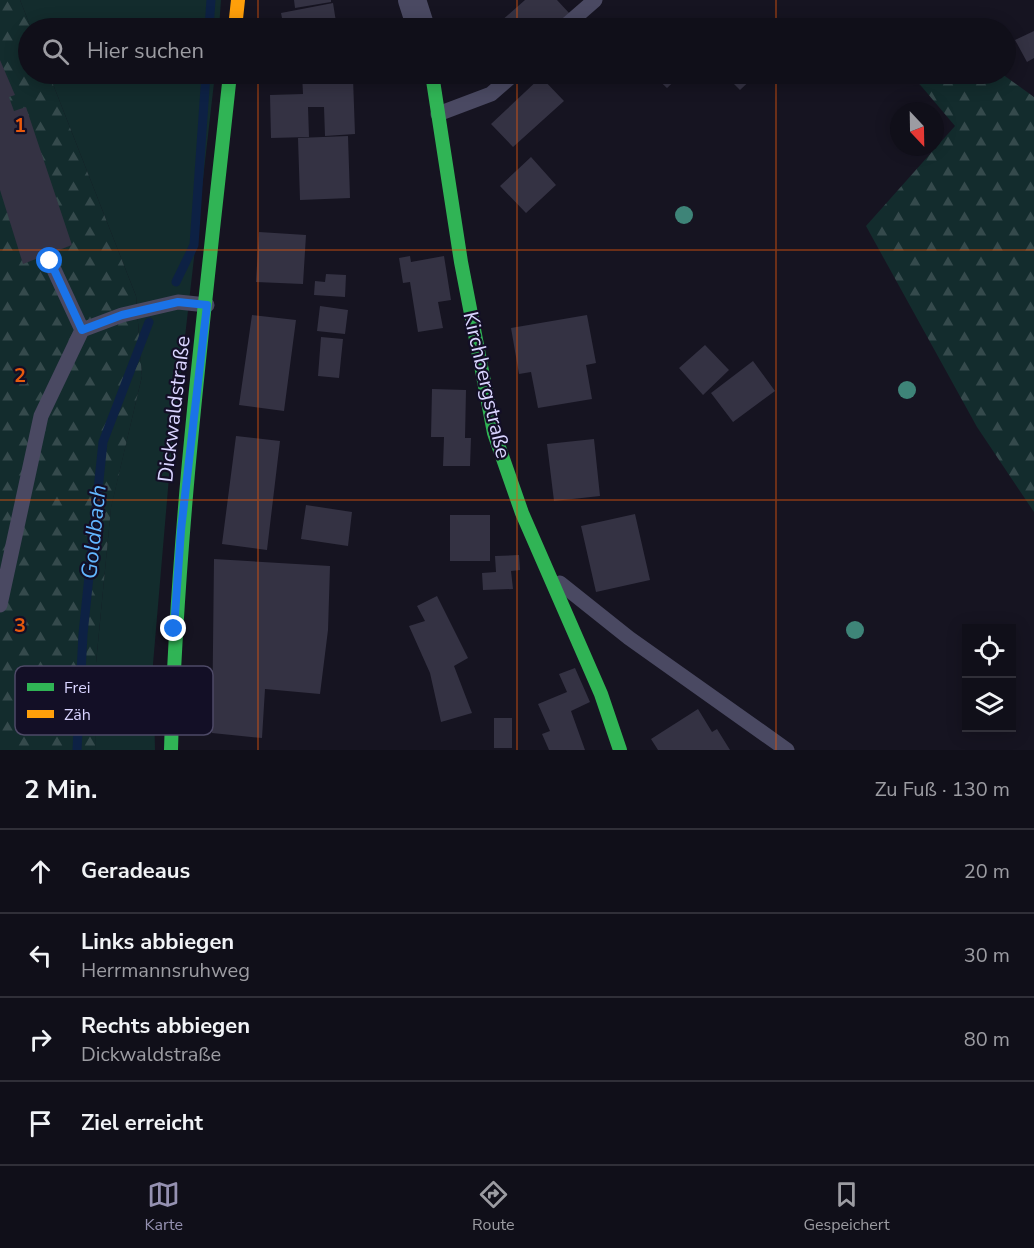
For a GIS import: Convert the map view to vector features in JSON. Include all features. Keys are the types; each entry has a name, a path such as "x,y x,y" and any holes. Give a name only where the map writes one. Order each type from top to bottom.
{"street":[{"path":"236,18 238,0"},
{"path":"412,0 418,18"},
{"name":"Dickwaldstraße","path":"173,666 181,530 229,84"},
{"name":"Kirchbergstraße","path":"434,84 461,262 494,433 522,513 601,694 620,750"},
{"name":"Dickwaldstraße","path":"171,735 171,750"}],"lane":[{"path":"574,18 595,0"},
{"path":"438,114 491,94 502,84"},
{"path":"50,261 82,330"},
{"path":"0,605 40,416 82,330 122,315 178,302 207,305"},
{"path":"551,576 628,638 787,750"}],"green space":[{"path":"0,0 20,0 27,18 18,18 18,84 53,84 136,296 142,376 111,508 96,666 15,666 15,735 95,735 95,750 0,750"},
{"path":"20,0 221,0 220,18 27,18"},
{"path":"53,84 214,84 169,477 153,666 96,666 111,507 142,376 136,296"},
{"path":"919,84 1016,84 1034,97 1034,512 977,427 866,226 928,156 944,156 944,138 955,126 944,113 944,102 935,102"},
{"path":"95,735 155,735 155,750 95,750"}],"building":[{"path":"294,0 331,0 331,2 295,8"},
{"path":"525,0 557,0 570,14 565,18 504,18"},
{"path":"333,3 335,18 282,18 281,13"},
{"path":"1034,31 1034,58 1027,62 1016,40"},
{"path":"0,60 15,95 9,97 14,111 26,107 72,245 23,264 0,190"},
{"path":"302,84 353,84 355,134 325,136 324,107 308,107 309,137 271,138 270,95 303,94"},
{"path":"534,84 548,84 564,101 513,147 491,124"},
{"path":"734,84 746,84 740,90"},
{"path":"348,136 350,198 300,200 298,138"},
{"path":"531,157 556,185 526,213 500,186"},
{"path":"259,232 306,235 303,284 256,282"},
{"path":"410,256 411,262 444,256 451,300 438,302 443,328 418,332 410,282 403,283 399,258"},
{"path":"326,274 346,275 345,297 314,295 315,281 325,282"},
{"path":"320,306 348,310 345,334 317,331"},
{"path":"252,315 296,320 284,411 239,405"},
{"path":"587,315 596,363 586,365 592,399 538,408 531,372 519,374 511,328"},
{"path":"321,337 343,339 339,378 318,376"},
{"path":"705,345 729,370 703,395 679,368"},
{"path":"753,361 775,391 733,422 711,393"},
{"path":"432,389 466,390 465,438 471,438 470,466 443,466 444,437 431,437"},
{"path":"236,436 280,441 267,550 222,544"},
{"path":"594,439 600,496 554,501 547,444"},
{"path":"306,505 352,512 348,546 301,539"},
{"path":"635,514 650,580 596,592 581,526"},
{"path":"450,515 490,515 490,561 450,561"},
{"path":"519,555 520,570 511,571 513,589 483,590 482,573 496,572 495,556"},
{"path":"214,559 330,566 328,630 320,694 265,689 262,738 213,733"},
{"path":"437,596 468,658 454,666 472,713 441,722 430,673 409,626 425,621 417,606"},
{"path":"575,668 590,702 571,711 585,750 549,750 542,734 550,731 538,704 567,692 559,674"},
{"path":"698,709 712,732 717,729 730,750 658,750 651,739"},
{"path":"494,718 512,718 512,748 494,748"}],"waterway":[{"name":"Goldbach","path":"210,18 211,0"},
{"name":"Goldbach","path":"176,282 194,245 205,84"},
{"name":"Goldbach","path":"81,666 103,442 149,322"},
{"name":"Goldbach","path":"77,750 78,735"}],"traffic: fast":[{"path":"174,666 186,496 229,84"},
{"path":"434,84 461,262 494,433 522,513 601,694 620,750"},
{"path":"171,750 172,735"}],"traffic: slow":[{"path":"236,18 238,0"}],"route":[{"path":"50,261 82,330 122,315 178,302 207,305 181,530 174,629"}]}
